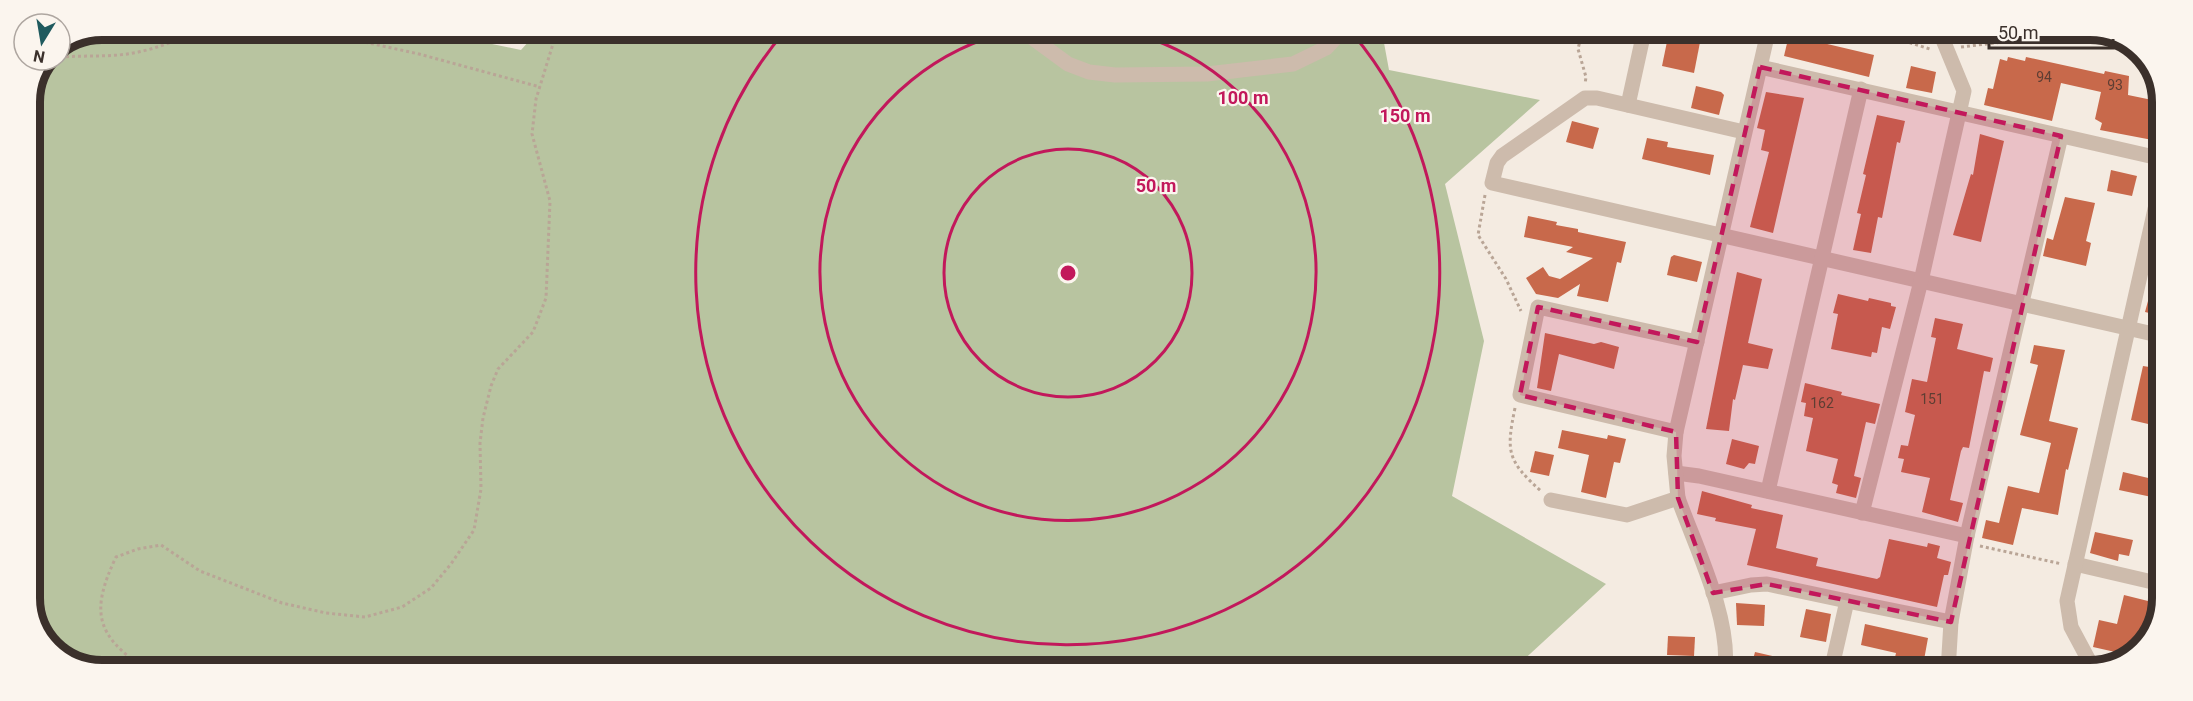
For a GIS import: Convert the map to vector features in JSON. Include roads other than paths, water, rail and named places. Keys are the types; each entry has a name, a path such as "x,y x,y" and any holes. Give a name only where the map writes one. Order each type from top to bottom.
{"street":[{"path":"1037,41 1068,64 1089,72 1114,75 1208,74 1293,64 1326,48 1333,41"},
{"path":"1628,105 1642,41"},
{"path":"1725,660 1725,639 1713,593 1678,498 1676,432 1766,41"},
{"path":"1862,513 1921,281 1964,91 1945,41"},
{"path":"1760,67 2152,157"},
{"path":"1768,491 1861,89"},
{"path":"1744,132 1597,98 1585,98 1502,156 1497,163 1492,183 2152,334"},
{"path":"1949,660 1951,622 1967,536 2061,136"},
{"path":"2088,660 2076,639 2067,601 2128,328 2152,253"},
{"path":"1676,432 1520,395 1538,307 1697,342"},
{"path":"1676,473 1768,491 1967,536"},
{"path":"1551,500 1627,515 1678,498"},
{"path":"2075,564 2152,582"},
{"path":"1713,593 1767,584 1951,622"},
{"path":"1834,660 1847,601"}]}
